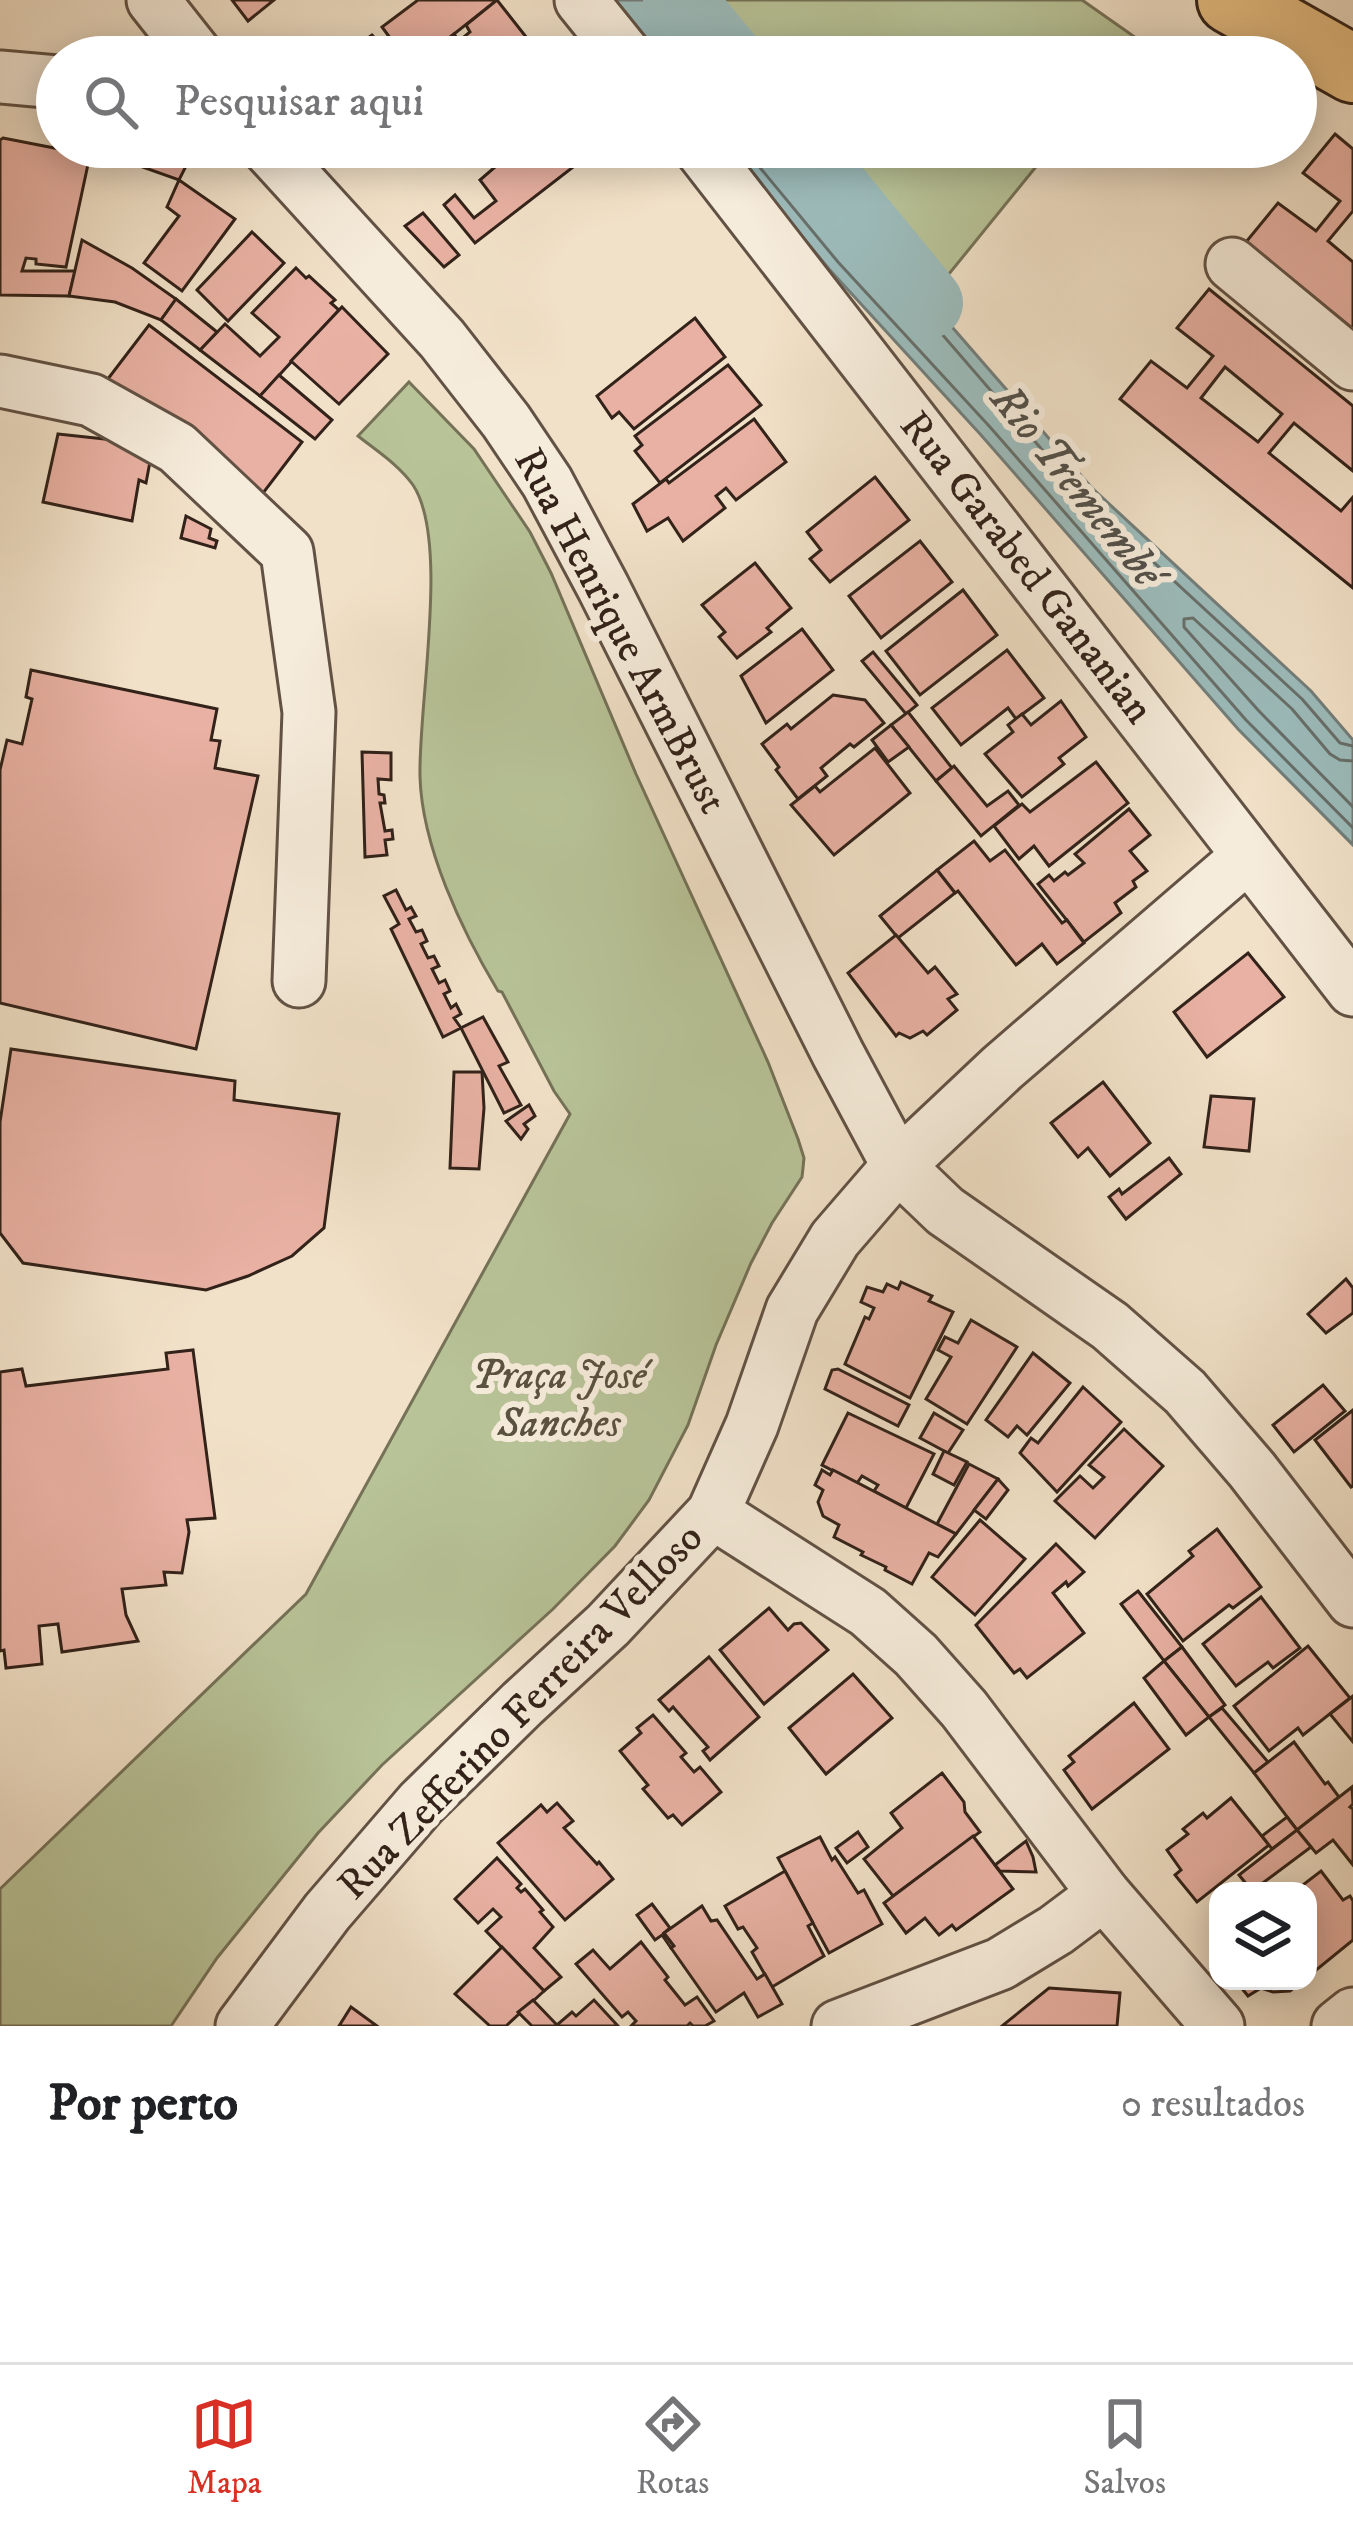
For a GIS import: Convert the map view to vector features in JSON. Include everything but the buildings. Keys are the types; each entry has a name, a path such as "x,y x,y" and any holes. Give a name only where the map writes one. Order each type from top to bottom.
{"main road":[{"path":"1231,0 1295,36"},
{"path":"1317,49 1353,69"}],"street":[{"path":"154,0 182,36"},
{"path":"581,0 610,36"},
{"path":"0,77 36,80"},
{"name":"Rua Henrique ArmBrust","path":"286,168 442,339 547,482 898,1166 945,1211 1109,1326 1185,1393 1353,1600"},
{"name":"Rua Garabed Gananian","path":"716,168 1353,990"},
{"path":"1232,264 1353,364"},
{"path":"9,390 91,400 177,448 287,552 309,712 299,981"},
{"name":"Rua Zefferino Ferreira Velloso","path":"242,2026 327,1912 421,1803 608,1625 713,1513 752,1425 792,1310 835,1239 898,1166 1002,1068 1248,856"},
{"path":"713,1513 868,1612 916,1655 964,1709 1104,1894 1218,2026"},
{"path":"838,2026 1000,1964 1104,1894"},
{"path":"1338,2026 1353,2014"}],"green space":[{"path":"668,0 1082,0 1133,36 697,36"},
{"path":"810,168 1035,168 927,301"},
{"name":"Praça José Sanches","path":"409,382 474,449 530,532 551,573 636,774 768,1062 804,1158 802,1177 751,1263 688,1425 649,1500 615,1546 382,1765 318,1833 217,1958 171,2026 0,2026 0,1889 306,1594 570,1114 471,942 446,888 428,832 420,777 431,583 424,511 407,478 358,436"}],"water":[{"path":"611,0 668,0 697,36 638,36"},
{"path":"745,168 810,168 1092,488 1311,691 1353,740 1353,845 1238,729 829,269"}],"waterway":[{"name":"Rio Tremembé","path":"679,0 709,36"},
{"name":"Rio Tremembé","path":"816,168 927,303"}]}
